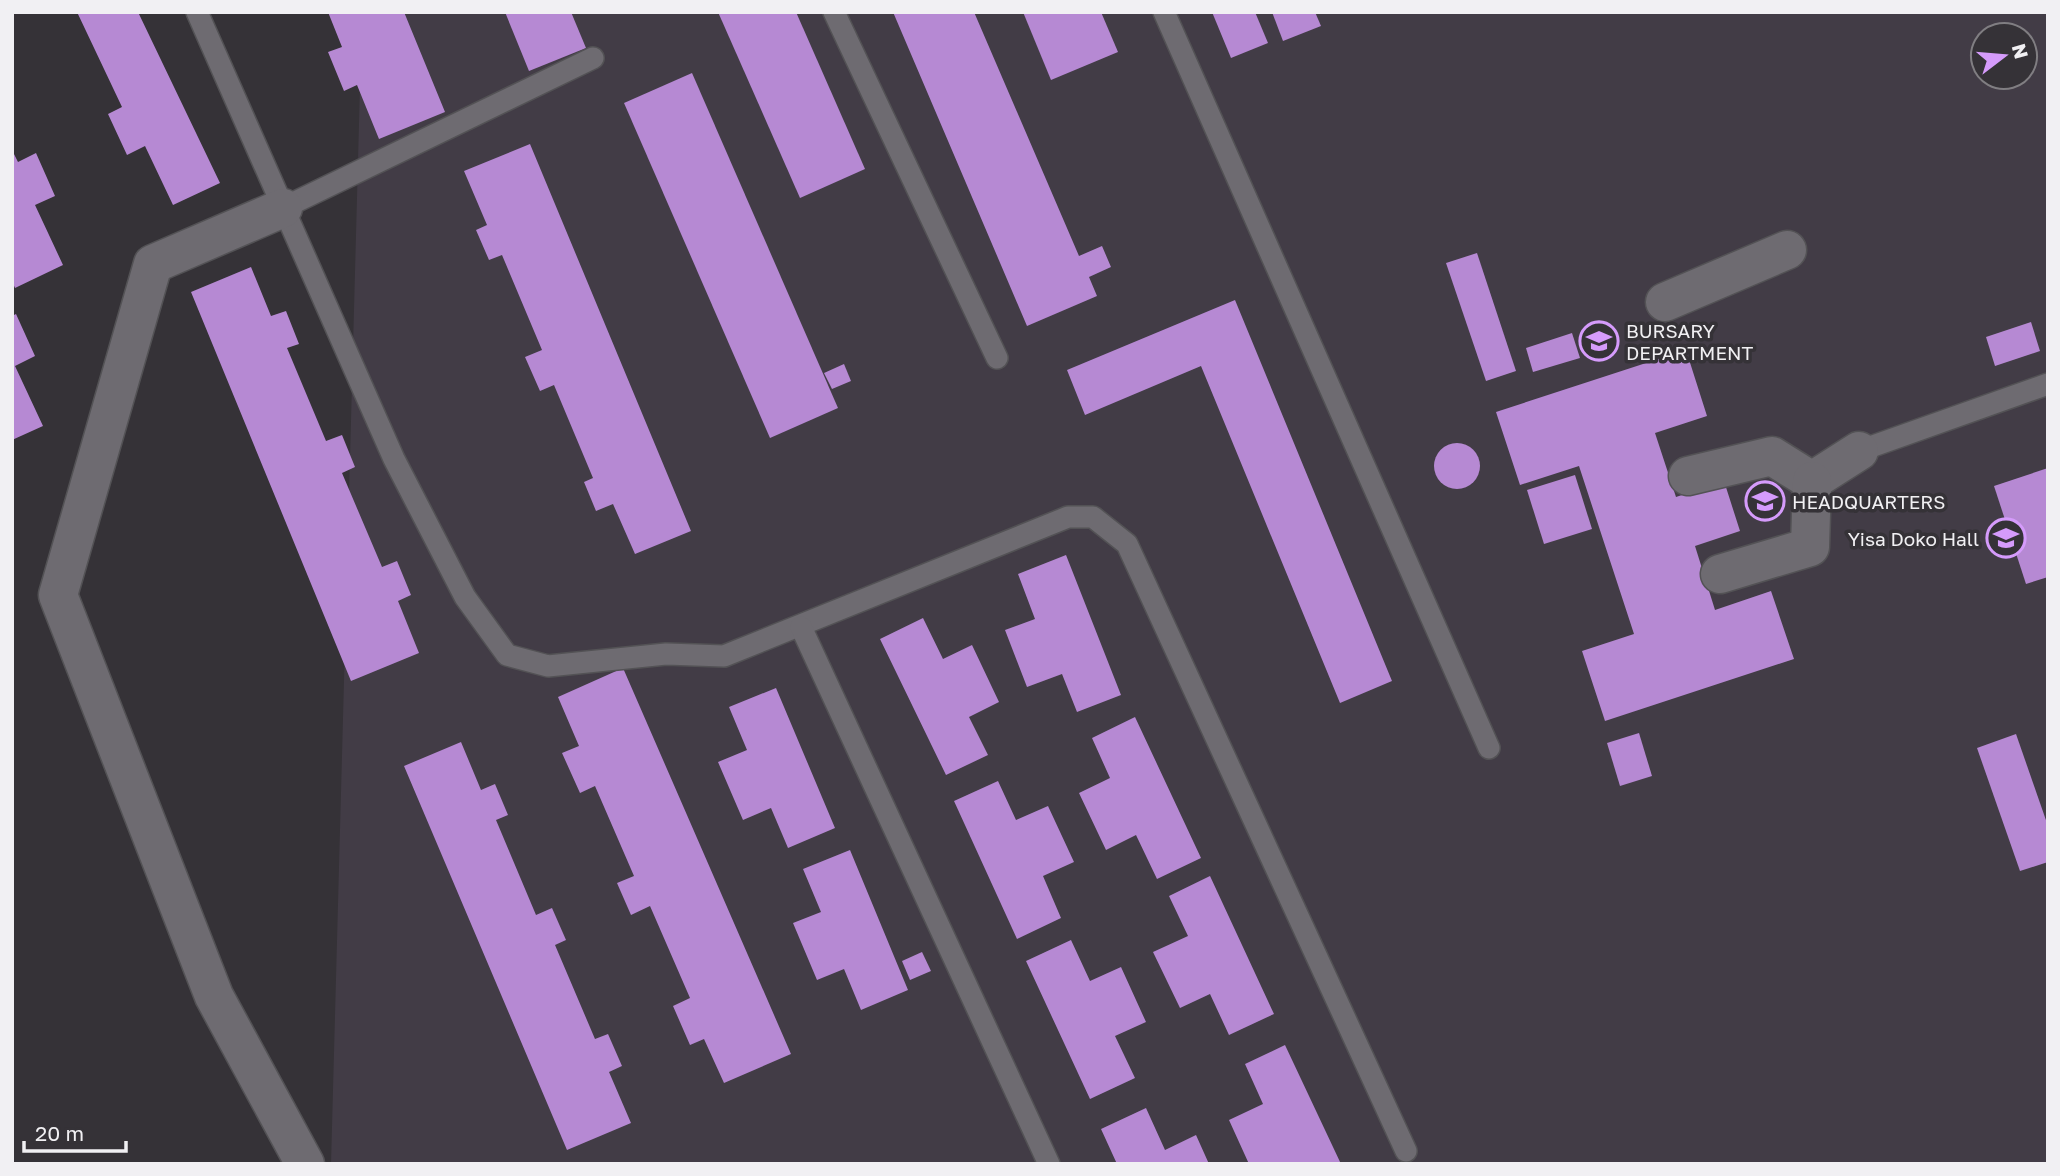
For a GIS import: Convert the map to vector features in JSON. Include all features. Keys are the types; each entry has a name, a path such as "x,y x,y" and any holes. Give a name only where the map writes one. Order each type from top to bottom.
{"street":[{"path":"283,208 153,264 58,595 214,996 305,1164"},
{"path":"1665,302 1787,250"},
{"path":"1812,481 1858,451"},
{"path":"1688,476 1772,456 1812,481"},
{"path":"1720,574 1810,547 1812,481"}],"lane":[{"path":"197,12 394,459 466,597 507,655 548,666 666,654 724,656 1069,517 1093,517 1127,544 1406,1151"},
{"path":"834,12 998,358"},
{"path":"1164,12 1489,748"},
{"path":"283,208 593,58"},
{"path":"1858,451 2048,384"},
{"path":"801,627 1049,1164"}],"shaded area":[{"path":"362,12 2048,12 2048,1164 331,1164"}],"building":[{"path":"77,12 138,12 220,183 173,205 145,146 127,155 108,114 122,107"},
{"path":"328,12 404,12 445,112 379,139 357,85 344,91 328,52 342,47"},
{"path":"505,12 571,12 586,48 529,71"},
{"path":"718,12 796,12 865,169 800,198"},
{"path":"893,12 974,12 1079,256 1102,246 1111,267 1089,277 1097,296 1027,326"},
{"path":"1023,12 1101,12 1118,52 1051,80"},
{"path":"1212,12 1255,12 1268,43 1231,58"},
{"path":"1272,12 1315,12 1321,26 1283,41"},
{"path":"692,73 838,408 770,438 624,103"},
{"path":"530,144 691,531 635,554 613,504 596,511 584,482 593,478 554,385 540,391 525,357 542,350 502,255 489,260 476,230 487,225 464,171"},
{"path":"12,150 18,162 36,153 55,196 35,205 63,265 15,288 12,281"},
{"path":"1477,253 1516,371 1486,381 1446,263"},
{"path":"251,267 271,316 286,311 299,344 287,348 326,441 342,435 355,467 342,473 382,567 397,561 411,595 398,601 419,653 351,681 191,292"},
{"path":"1235,300 1392,681 1340,703 1201,366 1085,415 1067,370"},
{"path":"16,314 35,356 15,366 43,426 12,440 12,316"},
{"path":"2031,322 2040,351 1995,366 1986,337"},
{"path":"1572,333 1580,358 1533,372 1526,348"},
{"path":"1686,350 1707,416 1655,433 1676,497 1724,481 1740,531 1695,546 1715,610 1771,591 1794,659 1605,721 1582,651 1634,634 1579,466 1520,485 1496,412"},
{"path":"844,364 851,381 832,389 824,373"},
{"path":"1457,443 1473,450 1480,466 1473,482 1457,489 1441,482 1434,466 1441,450"},
{"name":"Yisa Doko Hall","path":"2048,468 2048,577 2026,584 1994,486"},
{"path":"1575,475 1592,529 1544,544 1527,490"},
{"path":"1066,555 1121,695 1077,712 1062,674 1027,687 1005,630 1035,619 1018,574"},
{"path":"923,618 943,659 972,645 999,702 969,717 988,755 946,775 880,639"},
{"path":"623,668 791,1054 724,1083 704,1039 690,1045 673,1006 690,998 650,906 631,915 617,883 634,876 595,786 580,793 562,753 579,746 558,697"},
{"path":"776,688 835,828 788,848 771,808 743,820 718,762 747,750 729,707"},
{"path":"1135,717 1201,858 1157,879 1136,835 1106,850 1079,793 1110,778 1092,738"},
{"path":"1639,733 1652,776 1620,786 1607,743"},
{"path":"2016,734 2048,826 2048,862 2020,871 1977,748"},
{"path":"461,742 481,790 495,784 508,815 496,820 536,915 552,908 566,940 555,945 595,1039 608,1034 622,1066 609,1072 631,1123 567,1150 404,766"},
{"path":"998,781 1016,820 1048,806 1074,862 1043,876 1061,918 1017,939 954,801"},
{"path":"850,850 908,990 861,1010 844,969 817,980 793,923 821,912 803,869"},
{"path":"1210,876 1274,1014 1229,1035 1210,994 1180,1008 1153,952 1188,936 1169,896"},
{"path":"1071,940 1090,981 1121,967 1146,1022 1115,1036 1135,1078 1090,1099 1026,961"},
{"path":"922,952 931,971 910,980 902,961"},
{"path":"1285,1045 1341,1164 1249,1164 1229,1120 1263,1104 1245,1064"},
{"path":"1146,1108 1165,1150 1196,1135 1209,1164 1117,1164 1101,1129"}],"place":[{"name":"BURSARY DEPARTMENT","path":"1599,341"},
{"name":"HEADQUARTERS","path":"1765,501"},
{"name":"Yisa Doko Hall","path":"2006,538"}]}
